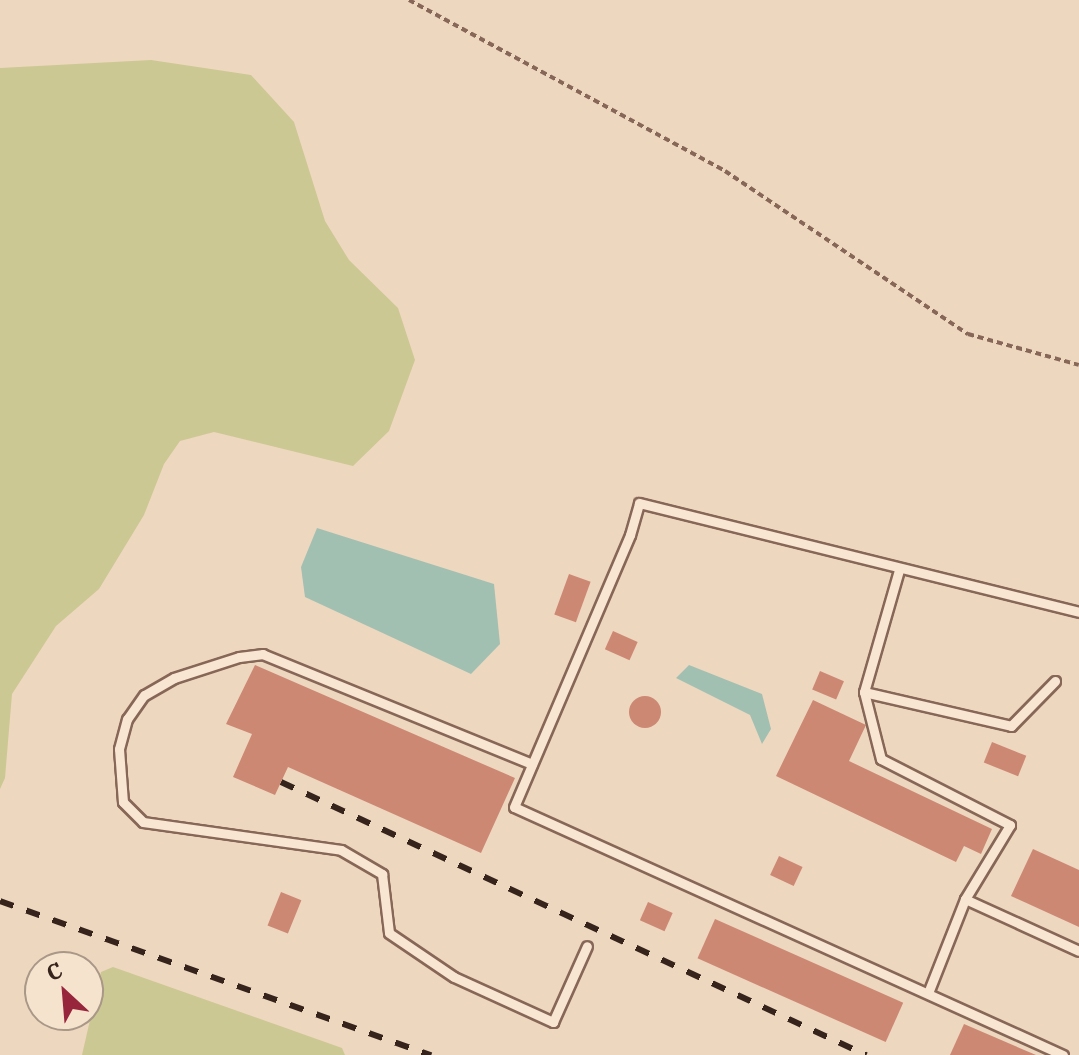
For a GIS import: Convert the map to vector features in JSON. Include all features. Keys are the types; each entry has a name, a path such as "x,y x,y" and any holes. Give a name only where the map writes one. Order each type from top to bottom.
{"lane":[{"path":"1063,1055 514,807 630,535 639,503 899,570 1079,612"},
{"path":"899,570 864,692 881,759 1010,825 965,899 928,993"},
{"path":"532,764 263,654 239,657 174,678 144,695 127,719 119,749 123,802 143,822 341,850 382,874 389,933 454,977 553,1022 587,946"},
{"path":"864,692 1011,726 1055,681"},
{"path":"965,899 1079,951"}],"path":[{"path":"409,0 725,171 968,334 1079,365"}],"shaded area":[{"path":"151,60 251,75 294,122 325,221 349,260 398,308 415,360 389,431 353,466 214,432 180,441 164,464 144,515 99,589 56,626 12,694 5,778 0,789 0,68"},
{"path":"317,528 494,584 500,644 471,674 305,597 301,567"},
{"path":"689,665 762,694 771,729 762,744 750,715 676,678"},
{"path":"113,967 342,1048 345,1055 82,1055 87,1031 104,1031 104,971"}],"building":[{"path":"569,574 591,582 576,622 554,614"},
{"path":"613,631 638,642 630,660 605,649"},
{"path":"255,665 515,778 481,853 288,767 275,795 233,777 252,734 226,724"},
{"path":"820,671 844,681 836,700 812,689"},
{"path":"645,696 656,701 661,712 656,723 645,728 634,723 629,712 634,701"},
{"path":"813,700 866,725 849,761 992,829 981,854 964,846 956,862 776,776"},
{"path":"992,742 1026,756 1018,776 984,762"},
{"path":"1033,849 1079,870 1079,927 1011,896"},
{"path":"779,856 803,867 794,886 770,875"},
{"path":"281,892 301,900 288,934 268,925"},
{"path":"648,902 673,913 665,931 640,920"},
{"path":"715,919 903,1003 886,1042 698,958"},
{"path":"964,1024 1036,1055 950,1055"}],"railway":[{"path":"281,782 866,1055"},
{"path":"0,901 431,1055"}]}
